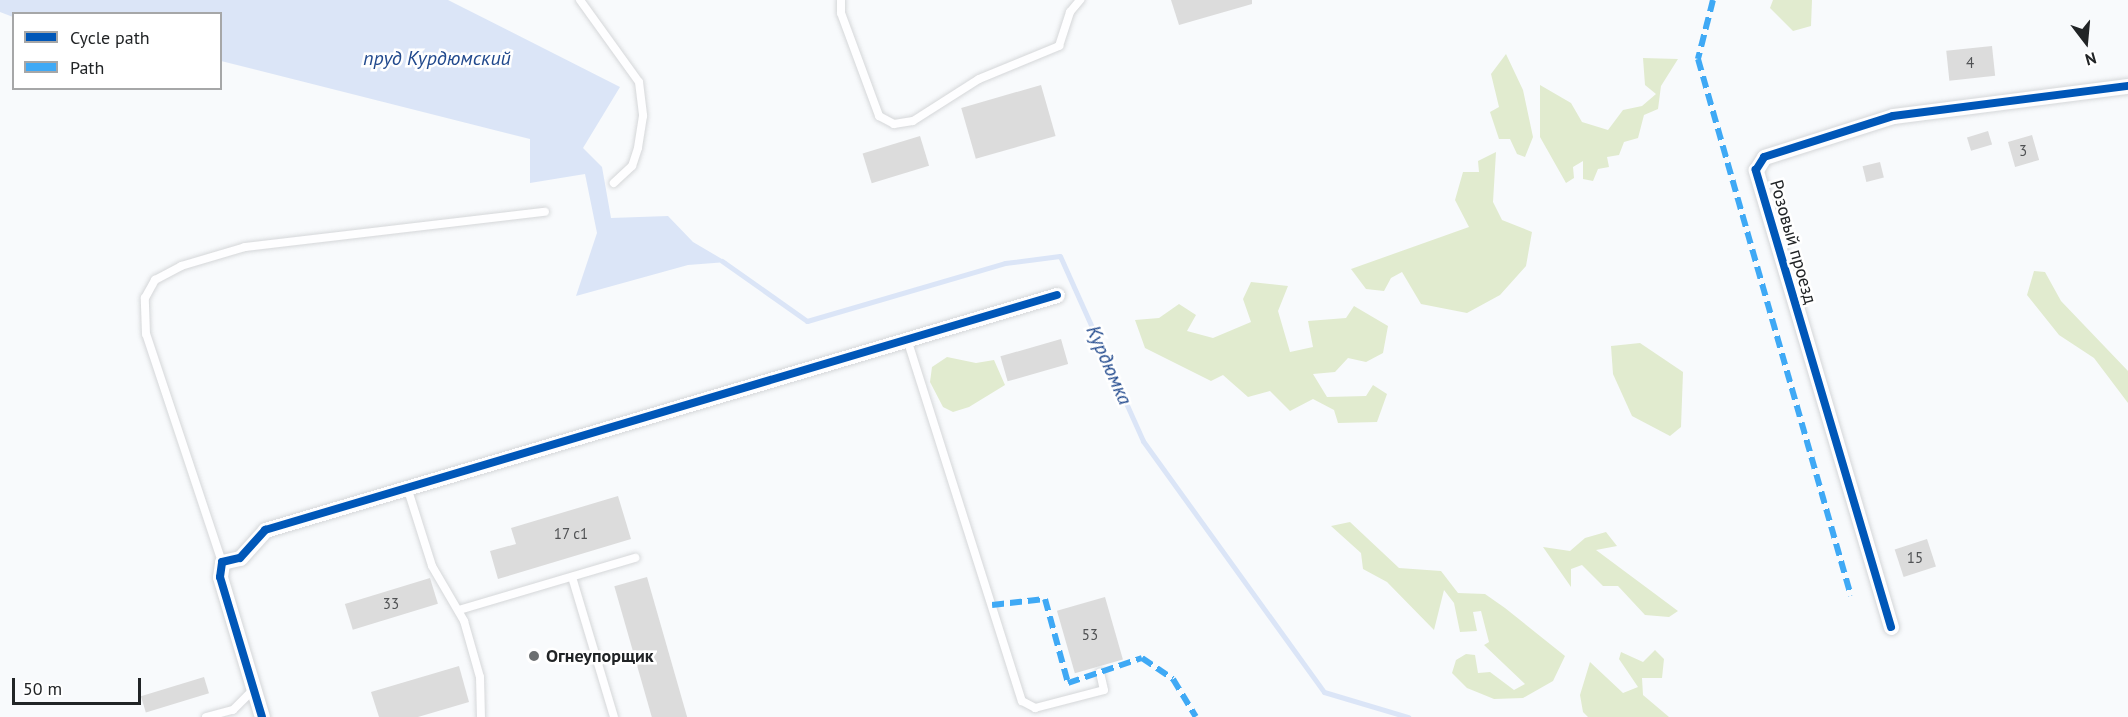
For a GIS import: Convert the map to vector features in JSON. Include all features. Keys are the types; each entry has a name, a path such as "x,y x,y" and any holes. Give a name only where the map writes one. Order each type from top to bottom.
{"street":[{"name":"Розовый проезд","path":"1891,627 1756,170 1764,157 1893,116 2128,86"},
{"path":"262,717 224,596 222,562 240,558 265,530 289,518 1057,295"}],"lane":[{"path":"580,0 639,82 643,116 638,148 632,166 614,183"},
{"path":"841,0 841,13 879,116 894,124 913,121 979,79 1059,46 1070,12 1080,0"},
{"path":"222,562 146,334 146,298 155,280 181,266 245,247 545,212"},
{"path":"907,338 1022,701 1035,708 1104,690 1100,672"},
{"path":"406,484 432,566 459,610 480,677 481,717"},
{"path":"459,610 635,558"},
{"path":"572,577 614,717"},
{"path":"206,717 233,710 252,691"}],"green space":[{"path":"1773,0 1812,0 1811,26 1793,31 1770,8"},
{"path":"1506,54 1523,90 1533,137 1525,157 1517,154 1510,139 1499,139 1490,112 1499,107 1491,74"},
{"path":"1643,58 1678,59 1661,86 1658,109 1644,115 1638,138 1624,142 1619,155 1607,157 1609,167 1598,169 1593,181 1583,179 1583,161 1573,167 1574,178 1566,183 1540,137 1540,85 1571,103 1582,122 1608,130 1623,110 1642,106 1656,94 1645,85"},
{"path":"1496,152 1493,202 1502,220 1532,232 1526,266 1500,295 1467,313 1421,304 1402,272 1391,278 1384,291 1366,289 1351,269 1469,227 1455,200 1463,172 1479,172 1478,161"},
{"path":"2034,271 2045,272 2061,301 2128,371 2128,403 2094,358 2059,335 2027,295"},
{"path":"1251,282 1288,286 1278,311 1290,352 1313,347 1308,321 1346,318 1354,306 1388,326 1383,353 1366,362 1348,358 1335,372 1313,374 1327,397 1366,396 1373,385 1387,394 1377,422 1338,423 1334,410 1313,399 1290,411 1270,391 1248,397 1223,375 1211,381 1145,348 1135,320 1159,318 1179,304 1196,315 1187,331 1213,338 1251,322 1243,299"},
{"path":"1640,343 1683,372 1681,427 1670,436 1632,416 1613,374 1611,346"},
{"path":"947,357 976,363 994,360 1005,385 969,407 953,412 943,407 930,382 932,367"},
{"path":"1350,522 1399,568 1441,571 1458,593 1485,594 1505,608 1565,656 1553,681 1523,698 1494,699 1467,688 1452,673 1456,660 1466,654 1475,655 1478,673 1490,672 1514,690 1525,684 1484,645 1489,642 1481,611 1473,612 1477,631 1460,632 1454,603 1444,590 1434,630 1387,582 1363,569 1361,553 1331,526"},
{"path":"1606,532 1617,546 1596,550 1678,611 1669,617 1645,615 1618,586 1603,586 1582,565 1571,569 1571,587 1543,547 1570,551 1585,538"},
{"path":"1655,650 1664,659 1662,678 1642,678 1643,695 1669,717 1588,717 1583,712 1580,695 1590,662 1623,693 1638,687 1619,659 1621,652 1643,662"}],"water":[{"name":"пруд Курдюмский","path":"0,0 448,0 620,87 583,148 602,167 611,218 668,216 693,242 727,262 688,265 576,296 597,233 585,174 530,183 530,139 222,61 222,12 12,12 12,17 0,12"}],"building":[{"path":"1171,0 1252,0 1252,4 1179,25"},
{"path":"1992,46 1995,76 1949,81 1946,51"},
{"path":"1041,85 1056,136 976,159 961,108"},
{"path":"1988,131 1992,144 1971,151 1967,137"},
{"path":"2032,135 2039,160 2015,167 2008,142"},
{"path":"920,136 929,166 872,183 863,154"},
{"path":"1880,162 1884,178 1866,182 1863,166"},
{"path":"1061,339 1068,364 1008,381 1000,356"},
{"path":"618,496 631,539 498,579 490,551 516,544 511,528"},
{"path":"1927,539 1936,567 1904,577 1895,550"},
{"path":"647,577 687,717 652,717 614,586"},
{"path":"430,578 438,604 353,630 345,604"},
{"path":"1105,597 1123,659 1075,673 1057,611"},
{"path":"459,666 469,702 418,717 379,717 371,692"},
{"path":"204,677 209,693 146,713 141,696"}],"waterway":[{"name":"Курдюмка","path":"722,261 807,321 1005,263 1060,256 1143,441 1324,692 1408,717"}],"marked path":[{"path":"1713,0 1698,59 1851,596"},
{"path":"992,605 1045,599 1068,683 1142,658 1173,679 1196,717"}],"cycle path":[{"path":"1891,627 1756,170 1764,157 1893,116 2128,86"},
{"path":"262,717 220,577 222,562 240,558 265,530 1057,295"}],"place":[{"name":"Огнеупорщик","path":"534,656"}]}
